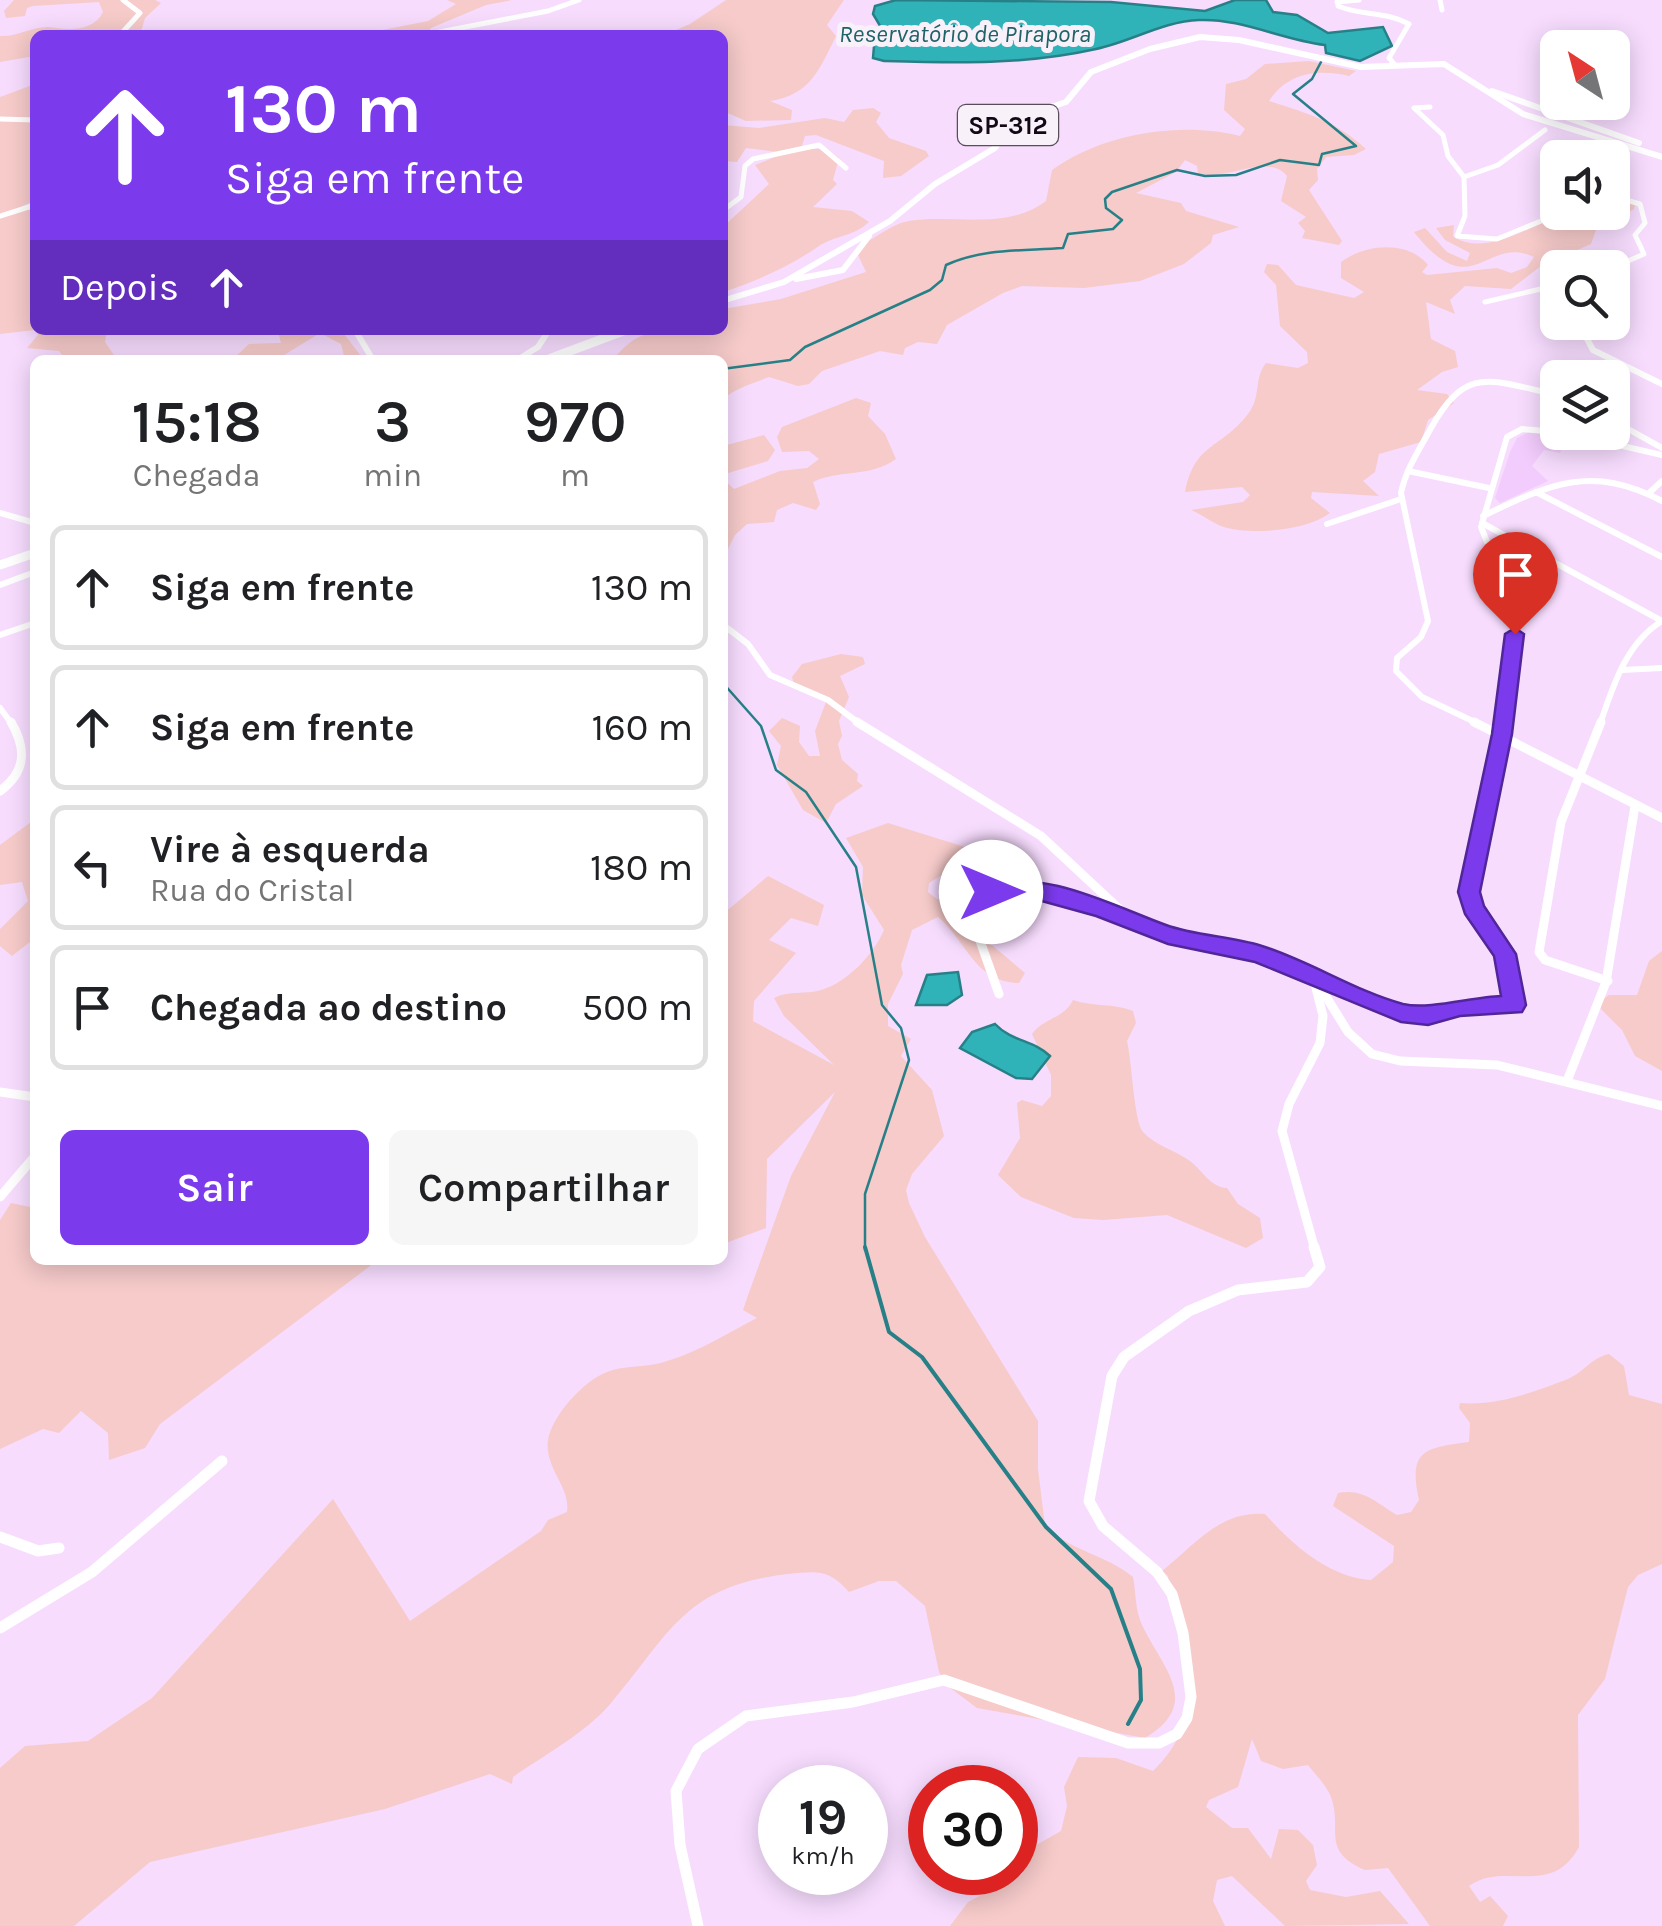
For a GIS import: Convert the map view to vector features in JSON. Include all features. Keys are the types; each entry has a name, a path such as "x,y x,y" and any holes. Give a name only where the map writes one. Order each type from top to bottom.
{"main road":[{"name":"SP-312","path":"728,299 789,280 828,258 871,232 935,184 996,148 1013,120 1066,102 1091,72 1163,45 1217,37 1361,68 1444,64 1543,125 1662,155"},
{"name":"SP-312","path":"1474,83 1662,155"},
{"path":"1523,114 1512,105 1537,108"},
{"path":"1579,132 1608,135 1585,124"},
{"path":"789,280 836,273 850,262 871,232"},
{"path":"828,258 835,264 850,262"},
{"path":"559,355 613,335"},
{"path":"0,565 30,555"}],"street":[{"path":"124,0 140,13 125,30"},
{"path":"451,30 548,12 579,0"},
{"path":"1338,1 1359,0"},
{"path":"1440,0 1442,10"},
{"path":"1338,1 1349,11 1386,12 1409,24 1389,58 1395,65"},
{"path":"1430,107 1414,108 1443,135 1448,156 1464,178 1465,216 1458,234 1461,238 1494,238 1540,220"},
{"path":"0,119 30,120"},
{"path":"1464,178 1500,166 1543,125"},
{"path":"728,206 742,197 745,166 753,159 820,145 846,168"},
{"path":"1630,201 1640,204 1645,223 1635,235 1644,254 1630,260"},
{"path":"0,216 30,207"},
{"path":"1484,302 1540,289"},
{"path":"525,355 538,347 546,335"},
{"path":"1588,340 1593,350 1662,384"},
{"path":"1540,391 1498,381 1460,387 1448,396 1408,471 1400,499 1428,621 1421,637 1397,658 1396,672 1422,696 1577,771 1662,818"},
{"path":"999,994 974,924 974,912 991,892 1020,887 1130,919 1168,935 1258,954 1371,1003 1413,1015 1428,1016 1460,1007 1514,1005 1516,997 1505,954 1469,900 1502,734 1516,622 1482,520 1507,437 1522,428 1540,430"},
{"path":"1630,432 1662,452"},
{"path":"1630,446 1662,452"},
{"path":"1408,471 1489,488"},
{"path":"1482,520 1536,492 1579,477 1616,482 1662,500"},
{"path":"1650,493 1662,482"},
{"path":"1536,492 1662,558"},
{"path":"1327,524 1400,499"},
{"path":"0,514 30,523"},
{"path":"1482,520 1662,621 1636,638 1588,758 1577,771 1555,853 1539,952 1545,960 1608,981"},
{"path":"0,585 30,574"},
{"path":"0,634 30,624"},
{"path":"728,629 748,644 764,670 778,680 828,700 882,742 1041,836 1130,919"},
{"path":"1622,670 1662,668"},
{"path":"0,708 19,734 24,749 16,778 0,790"},
{"path":"1567,1081 1592,1037 1608,981 1635,806"},
{"path":"1313,976 1361,1048 1383,1058 1472,1061 1662,1106"},
{"path":"698,1926 675,1793 688,1760 715,1730 742,1715 779,1706 869,1700 916,1682 944,1680 1114,1740 1147,1745 1168,1741 1181,1732 1192,1696 1175,1600 1150,1564 1094,1517 1088,1502 1102,1418 1112,1376 1140,1342 1189,1311 1238,1290 1306,1282 1316,1275 1320,1266 1316,1248 1282,1131 1282,1117 1319,1048 1323,1030 1313,976"},
{"path":"0,1092 30,1096"},
{"path":"0,1196 30,1162"},
{"path":"0,1628 92,1572 222,1461"},
{"path":"0,1537 38,1551 59,1548"}],"shaded area":[{"path":"14,0 161,3 145,18 141,30 32,30 85,27 103,12 99,2 33,6 27,8 25,16 6,18 4,11"},
{"path":"447,0 512,0 486,5 430,30 382,30 428,21 456,4"},
{"path":"726,0 844,0 827,25 836,36 812,78 795,93 770,101 792,110 791,120 746,121 728,113 728,30 676,30"},
{"path":"30,30 30,57 0,62 0,36"},
{"path":"1309,61 1356,71 1349,76 1315,73 1294,78 1269,101 1332,125 1366,149 1354,155 1326,157 1317,169 1318,180 1309,190 1342,241 1339,245 1302,238 1305,231 1298,223 1306,217 1281,201 1287,176 1279,169 1257,167 1209,175 1198,173 1197,166 1185,160 1176,172 1136,193 1181,203 1186,211 1239,227 1213,235 1211,243 1184,264 1140,281 1084,288 1022,286 947,325 937,344 918,342 905,348 903,355 880,351 822,371 809,384 798,386 769,377 728,396 728,355 617,355 644,335 728,335 728,308 781,299 866,272 858,255 860,245 902,223 997,219 1030,210 1046,201 1052,170 1095,147 1168,130 1240,136 1245,129 1224,110 1226,84 1246,79 1265,64"},
{"path":"30,86 30,202 17,209 30,210 30,331 0,334 0,97"},
{"path":"873,108 881,113 876,122 889,138 926,151 929,156 901,176 883,178 884,161 816,135 805,136 801,149 827,149 839,158 833,180 837,184 813,207 852,211 869,222 774,272 728,290 728,222 769,184 755,165 785,153 746,148 737,162 728,161 728,125 759,128 825,118 844,122 853,110"},
{"path":"1540,224 1540,230 1596,230 1591,244 1577,250 1540,250 1540,267 1511,289 1465,286 1450,300 1455,314 1426,302 1431,339 1455,351 1458,367 1442,372 1417,390 1447,394 1454,403 1428,420 1421,442 1379,454 1375,472 1363,481 1379,496 1312,492 1311,498 1330,513 1309,524 1266,531 1227,528 1191,510 1243,502 1250,495 1242,487 1185,492 1189,476 1202,455 1248,414 1266,363 1298,368 1308,363 1307,352 1280,326 1276,285 1264,272 1267,264 1278,265 1296,285 1354,298 1364,292 1341,278 1341,262 1362,251 1386,247 1409,251 1428,265 1422,272 1427,275 1497,268 1511,273 1527,267 1534,257 1517,252 1503,254 1465,267 1434,254 1414,232 1425,228 1447,252 1467,261 1470,253 1445,240 1436,228 1454,225 1453,236 1480,244"},
{"path":"38,335 106,335 105,342 114,355 62,355 59,351 27,348"},
{"path":"279,335 317,335 284,355 237,355 249,344 281,343"},
{"path":"324,335 345,335 360,355 344,355 341,344"},
{"path":"856,398 871,403 868,416 885,434 896,459 875,469 813,482 820,504 816,510 793,503 777,510 774,522 747,524 728,549 728,484 734,489 780,471 807,468 819,459 809,451 782,452 777,437 782,427"},
{"path":"1529,432 1540,434 1540,450 1544,450 1532,466 1548,481 1500,503 1495,498 1517,438"},
{"path":"764,435 775,450 768,461 728,473 728,445"},
{"path":"841,654 863,657 865,664 840,676 849,697 839,721 842,736 838,744 842,760 858,774 857,781 863,786 836,804 826,823 803,810 777,765 781,746 769,731 782,718 800,726 799,742 809,756 820,756 815,731 826,702 794,684 792,677 802,664"},
{"path":"30,823 30,942 12,956 0,946 0,929 28,901 22,882 0,885 0,845"},
{"path":"888,823 968,848 975,855 929,883 928,892 937,899 984,907 981,936 1025,973 1019,983 991,976 938,917 912,930 901,965 903,974 888,1004 888,1026 911,1039 901,1056 932,1090 944,1136 912,1174 906,1190 925,1237 1038,1421 1038,1469 1045,1526 1133,1577 1140,1619 1173,1685 1172,1712 1162,1725 1145,1738 977,1708 949,1687 939,1672 925,1606 896,1581 879,1581 849,1592 822,1573 753,1580 725,1589 683,1616 601,1714 513,1777 512,1784 490,1774 385,1809 150,1862 74,1926 0,1926 0,1768 25,1746 88,1741 152,1698 333,1499 410,1621 541,1531 548,1520 567,1512 565,1494 550,1460 548,1440 562,1410 579,1391 607,1372 679,1357 757,1318 743,1310 746,1301 791,1176 835,1092 767,1159 766,1228 728,1242 728,910 768,876 824,905 818,926 791,918 769,940 796,953 754,1001 753,1021 834,1065 784,1016 774,998 831,986 858,966 884,930 862,895 863,867 846,838"},
{"path":"1662,951 1662,1071 1635,1056 1622,1030 1596,1004 1609,995 1637,995 1649,961"},
{"path":"1073,1000 1133,1011 1136,1023 1127,1041 1137,1117 1143,1132 1190,1161 1216,1185 1227,1188 1238,1204 1260,1218 1263,1238 1246,1248 1167,1215 1074,1218 1021,1197 998,1175 1020,1138 1017,1103 1022,1100 1042,1106 1051,1096 1051,1075 1032,1034"},
{"path":"11,1203 30,1207 30,1265 371,1265 160,1424 145,1448 109,1460 108,1433 81,1411 59,1433 43,1429 0,1449 0,1220"},
{"path":"1609,1354 1624,1366 1629,1395 1662,1404 1662,1564 1638,1575 1628,1587 1605,1679 1578,1715 1579,1847 1568,1863 1555,1871 1497,1876 1469,1886 1480,1902 1490,1896 1508,1916 1503,1926 1430,1926 1388,1868 1365,1870 1342,1855 1331,1797 1308,1765 1283,1769 1261,1761 1252,1739 1238,1787 1209,1800 1206,1807 1232,1828 1248,1828 1271,1859 1279,1829 1298,1830 1313,1845 1317,1865 1306,1881 1310,1890 1346,1897 1380,1891 1409,1924 1285,1926 1232,1876 1217,1880 1213,1901 1225,1926 950,1926 968,1902 982,1895 1038,1895 1038,1844 1061,1831 1067,1806 1064,1787 1078,1757 1116,1758 1153,1771 1172,1748 1183,1725 1188,1678 1168,1576 1162,1571 1197,1540 1221,1523 1249,1514 1265,1514 1287,1537 1326,1566 1371,1580 1393,1562 1394,1546 1333,1506 1338,1493 1363,1495 1397,1515 1411,1512 1419,1500 1418,1461 1431,1450 1469,1442 1470,1423 1459,1408 1460,1403 1502,1400 1529,1393 1568,1379"}],"water":[{"name":"Reservatório de Pirapora","path":"896,0 1111,2 1205,11 1235,0 1266,0 1273,12 1297,15 1328,33 1383,27 1392,46 1360,61 1326,53 1325,45 1230,22 1199,20 1173,24 1096,49 1043,58 964,62 873,58 874,46 885,34 873,14 875,6"},
{"path":"958,972 962,995 947,1005 916,1005 927,975"},
{"path":"995,1024 1050,1056 1032,1079 1016,1078 960,1048 972,1032"}],"waterway":[{"path":"728,368 790,360 805,347 930,290 942,280 946,265 1003,251 1063,248 1068,234 1113,229 1122,220 1106,208 1105,199 1112,192 1177,170 1205,176 1236,175 1280,160 1319,165 1322,154 1356,146 1293,94 1312,79 1321,62"},
{"path":"728,689 761,726 776,770 806,792 856,867 882,1005 901,1028 909,1060 865,1194 865,1247"},
{"path":"865,1247 889,1332 922,1357 1046,1527 1111,1589 1140,1669 1141,1700 1128,1724"}],"route":[{"path":"991,892 1020,887 1101,909 1168,935 1258,954 1401,1013 1428,1016 1460,1007 1496,1009 1514,1005 1516,997 1505,954 1473,908 1469,892 1502,734 1515,634"}]}
